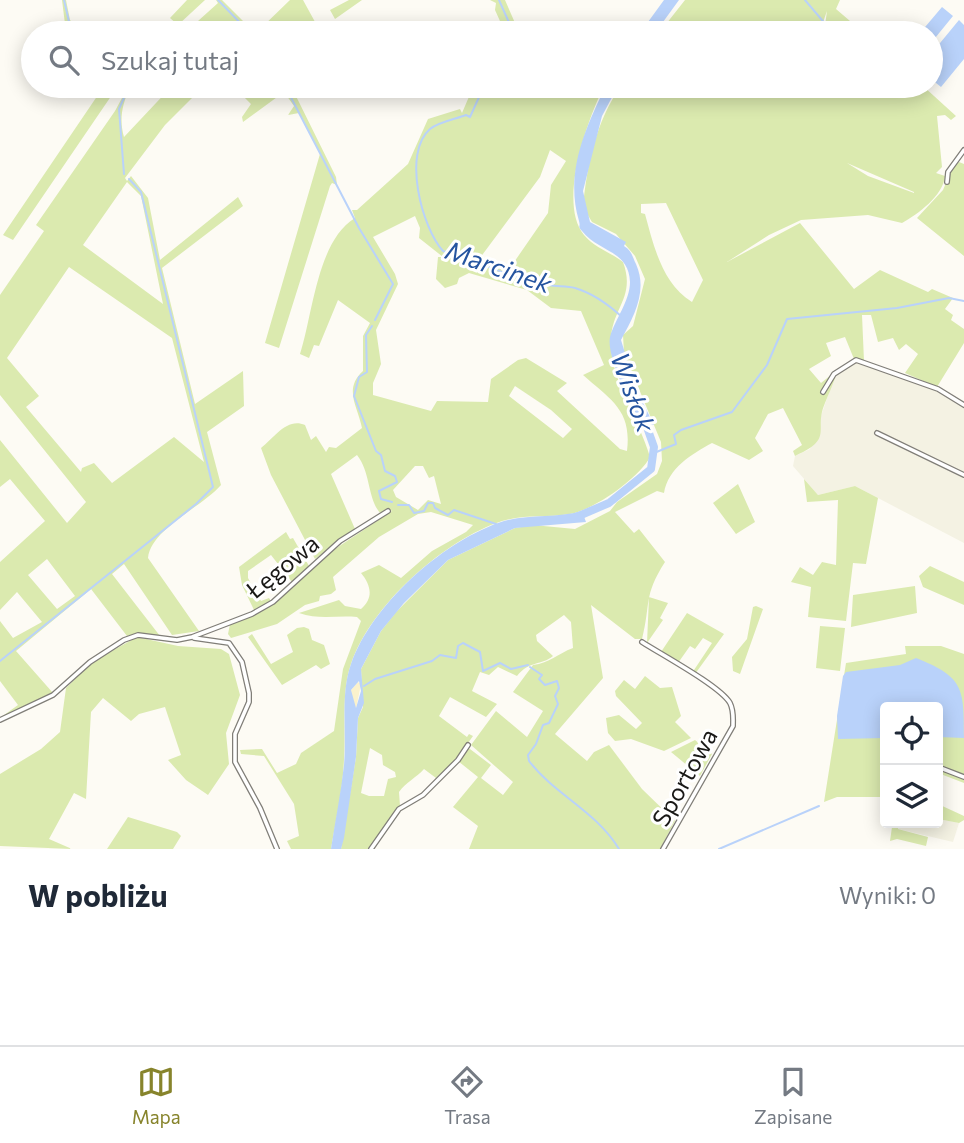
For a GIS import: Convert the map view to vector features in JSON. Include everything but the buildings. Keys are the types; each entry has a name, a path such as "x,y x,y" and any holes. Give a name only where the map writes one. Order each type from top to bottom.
{"street":[{"path":"947,182 948,172 964,150"},
{"path":"823,392 834,374 856,360 938,389 964,405"},
{"path":"877,433 935,464 964,475"},
{"name":"Łęgowa","path":"0,720 53,695 90,662 124,640 138,635 177,640 192,637 273,601 340,541 388,511"},
{"name":"Łęgowa","path":"192,637 229,643 243,662 249,702 234,734 235,762 260,808 277,849"},
{"name":"Sportowa","path":"642,642 716,691 730,702 734,714 733,726 663,849"},
{"path":"371,849 399,809 423,795 458,760 468,745"},
{"path":"943,769 964,777"}],"shaded area":[{"path":"857,361 937,391 964,408 964,543 855,486 818,495 793,466 795,456 810,449 834,377"},
{"path":"943,820 959,823 953,842 898,829 943,828"}],"green space":[{"path":"62,0 66,0 71,21 65,21"},
{"path":"187,0 205,0 182,21 173,21 170,18"},
{"path":"216,0 222,0 243,21 198,21 218,3"},
{"path":"290,0 303,0 315,21 268,21"},
{"path":"349,0 362,0 335,19 330,10"},
{"path":"490,0 505,0 514,21 500,21 495,10 496,3"},
{"path":"685,0 840,0 836,9 850,21 826,21 827,11 823,21 668,21"},
{"path":"96,98 110,98 13,240 3,235"},
{"path":"122,98 126,98 122,112 124,137 161,98 192,98 165,125 125,178 127,181 131,176 148,198 160,260 238,197 243,206 162,268 195,404 243,371 244,406 207,432 221,485 158,537 148,558 199,631 172,635 124,564 112,574 160,636 143,633 127,636 91,589 16,651 53,693 0,718 18,705 0,681 0,621 13,638 42,622 17,592 0,610 0,562 45,521 10,479 0,487 0,440 67,523 86,502 0,395 0,295 44,231 36,225","holes":["127,182 141,196 163,304 83,245","69,267 172,338 204,462 174,437 112,483 94,463 82,468 81,472 26,407 39,396 7,358","47,559 75,596 57,609 28,575"]},
{"path":"245,98 276,98 243,122 242,117 251,104"},
{"path":"288,98 297,98 336,177 337,185 332,183 330,186 279,348 265,343 320,154 299,113 288,115 294,106"},
{"path":"468,98 599,98 578,160 573,202 576,220 584,235 623,262 627,284 612,328 612,354 620,384 650,457 626,483 603,500 580,511 511,519 480,530 434,559 392,598 361,642 348,675 341,793 331,849 291,849 287,841 299,836 294,804 264,756 241,754 240,750 262,749 277,773 296,764 301,753 334,731 343,669 361,621 357,617 321,617 299,613 339,600 345,606 361,609 368,600 370,591 361,573 379,565 401,578 432,551 466,532 473,525 431,512 418,514 379,537 333,577 336,590 331,594 320,596 319,601 305,605 277,624 231,638 228,634 230,624 276,602 329,553 392,511 388,509 380,513 376,507 365,469 357,455 331,474 355,529 315,559 271,475 261,448 292,424 305,425 311,440 316,436 326,452 329,447 336,448 362,428 353,391 357,378 363,371 363,336 370,323 338,300 319,346 314,345 309,358 300,354 324,261 342,229 355,218 352,210 357,210 408,164 428,119 460,109 462,113","holes":["550,150 566,161 551,185 548,213 510,268 477,262 540,177","415,216 420,228 419,238 443,257 438,257 436,279 445,288 457,284 459,278 469,273 527,290 551,308 581,311 604,365 583,375 611,399 623,416 628,437 627,451 620,449 557,391 567,383 526,358 518,360 491,379 488,402 437,401 431,411 373,395 373,383 381,364 376,330 398,284 373,237","515,386 551,410 572,429 563,438 509,396","415,466 423,466 429,478 434,476 441,504 428,500 418,510 396,497 393,490"]},
{"path":"613,98 936,98 956,116 951,120 945,115 937,116 942,167 936,173 945,176 940,191 915,215 902,223 868,215 801,220 769,235 727,262 800,223 854,289 880,270 928,292 932,289 953,298 945,309 953,315 951,320 964,329 964,343 937,387 905,373 918,354 906,344 899,350 893,338 878,342 871,315 862,315 864,361 854,359 845,337 826,343 831,356 809,369 821,383 831,375 835,378 822,413 819,439 815,444 795,456 793,451 802,445 783,408 768,414 755,438 763,451 749,460 712,443 689,457 676,469 666,484 664,493 657,491 615,512 634,533 639,529 665,562 650,592 642,639 635,639 591,605 603,678 555,734 587,761 594,752 609,745 642,789 675,821 660,849 469,849 478,826 453,807 478,777 458,761 467,748 470,749 491,765 481,778 503,795 513,782 471,745 496,711 527,737 543,711 513,692 533,665 544,662 573,648 571,622 564,615 536,635 537,641 553,656 549,659 531,665 517,676 498,667 489,675 480,672 472,691 497,704 486,717 450,697 439,716 467,737 469,734 473,736 456,760 436,778 424,769 405,785 399,792 400,806 369,849 341,849 356,757 358,718 363,707 361,669 381,631 396,612 448,560 515,528 533,525 575,529 610,511 617,502 657,474 662,461 661,442 624,353 623,335 633,326 645,279 635,256 616,234 592,222 583,207 594,144","holes":["847,163 914,192 868,176","666,203 703,280 692,302 666,275 645,214 641,213 641,204","370,748 382,755 383,765 395,772 396,777 388,779 384,796 361,793"]},
{"path":"959,162 964,164 964,256 917,218 943,190 951,171"},
{"path":"804,479 818,495 855,486 878,498 866,564 853,563 846,621 808,617 811,587 791,582 800,567 813,575 822,562 836,565 838,500 807,502"},
{"path":"738,484 755,522 736,534 713,503"},
{"path":"286,532 290,539 293,538 309,566 292,582 271,555 248,571 248,578 261,601 269,598 271,601 254,610 242,585 239,567"},
{"path":"930,566 964,582 964,605 923,587 919,576"},
{"path":"915,586 917,613 851,627 853,595"},
{"path":"649,597 668,603 660,618 663,620 647,643"},
{"path":"753,607 763,609 740,674 733,671 732,657 747,639"},
{"path":"687,613 724,634 695,674 692,673 712,643 703,638 695,649 690,646 678,663 661,652"},
{"path":"820,626 845,628 840,671 816,668"},
{"path":"304,627 309,629 312,640 324,645 330,664 321,669 316,665 282,685 248,637 252,634 271,664 293,652 287,635"},
{"path":"137,637 178,646 221,649 229,654 240,695 226,733 229,764 208,795 186,780 168,760 181,755 165,707 139,714 131,721 103,698 91,712 86,799 74,793 49,839 72,849 0,846 0,774 41,749 60,732 66,688 92,662"},
{"path":"905,646 941,646 964,654 964,783 943,775 943,702 880,702 880,797 837,797 824,802 846,663 906,654"},
{"path":"645,676 660,688 672,687 681,716 675,722 691,738 664,751 631,739 615,741 608,733 606,718 619,715 636,729 642,723 616,696 615,691 624,680 635,689"},
{"path":"695,740 712,754 700,776 671,752"},
{"path":"943,806 964,816 964,820 959,823 943,820"},
{"path":"128,817 177,832 181,836 173,849 107,849"},
{"path":"892,828 928,837 926,846 897,839 890,841"}],"sand":[{"path":"358,682 361,684 356,709 351,690"}],"water":[{"path":"664,0 679,0 664,21 649,21"},
{"path":"942,7 953,16 943,28 943,21 930,21"},
{"path":"959,20 964,25 964,59 943,85 943,39"},
{"path":"601,98 612,98 602,116 583,191 590,222 626,242 624,246 632,254 636,264 641,284 640,294 631,322 621,340 636,389 654,425 640,422 620,380 610,346 612,330 629,289 628,271 619,257 589,238 579,227 574,186 579,152"},
{"path":"582,511 586,522 515,528 448,560 404,603 381,631 361,669 364,703 358,718 356,757 344,838 341,849 331,849 344,765 348,676 361,642 375,620 411,579 432,561 476,533 508,520","holes":["359,681 361,691 356,708 351,690"]},
{"path":"916,658 944,671 952,678 961,696 964,738 943,737 943,702 880,702 880,738 838,739 837,716 843,676 846,672 900,665"}],"waterway":[{"path":"64,0 69,21"},
{"path":"218,0 238,21"},
{"name":"Marcinek","path":"499,0 508,21"},
{"path":"805,0 823,21"},
{"path":"124,98 119,109 124,174"},
{"path":"291,98 359,228 393,284 375,320"},
{"name":"Marcinek","path":"479,98 470,117 466,115 430,129 422,140 417,155 416,172 422,209 435,240 443,251 525,280 537,277 538,282 543,284 581,290 622,317"},
{"path":"0,661 196,504 213,487 141,192 129,179"},
{"path":"654,453 676,444 674,435 681,430 732,412 767,365 787,319 897,308 949,298 964,301"},
{"path":"372,326 366,335 367,372 359,377 354,396 376,451 381,455 385,471 395,476 397,482 379,491 381,499 392,502"},
{"name":"Wisłok","path":"574,518 609,503 651,469 654,447 643,416"},
{"path":"398,505 409,505 414,513 424,511 428,503 433,503 435,508 448,515 454,510 496,524"},
{"path":"364,686 375,679 432,661 440,655 456,658 458,646 463,643 480,652 483,671 500,663 511,669 528,665"},
{"path":"530,667 542,675 539,679 545,685 557,681 559,688 555,696 558,704 549,723 543,725 536,744 528,755 529,761 551,784 599,824 619,849"},
{"path":"719,849 819,806"}]}
